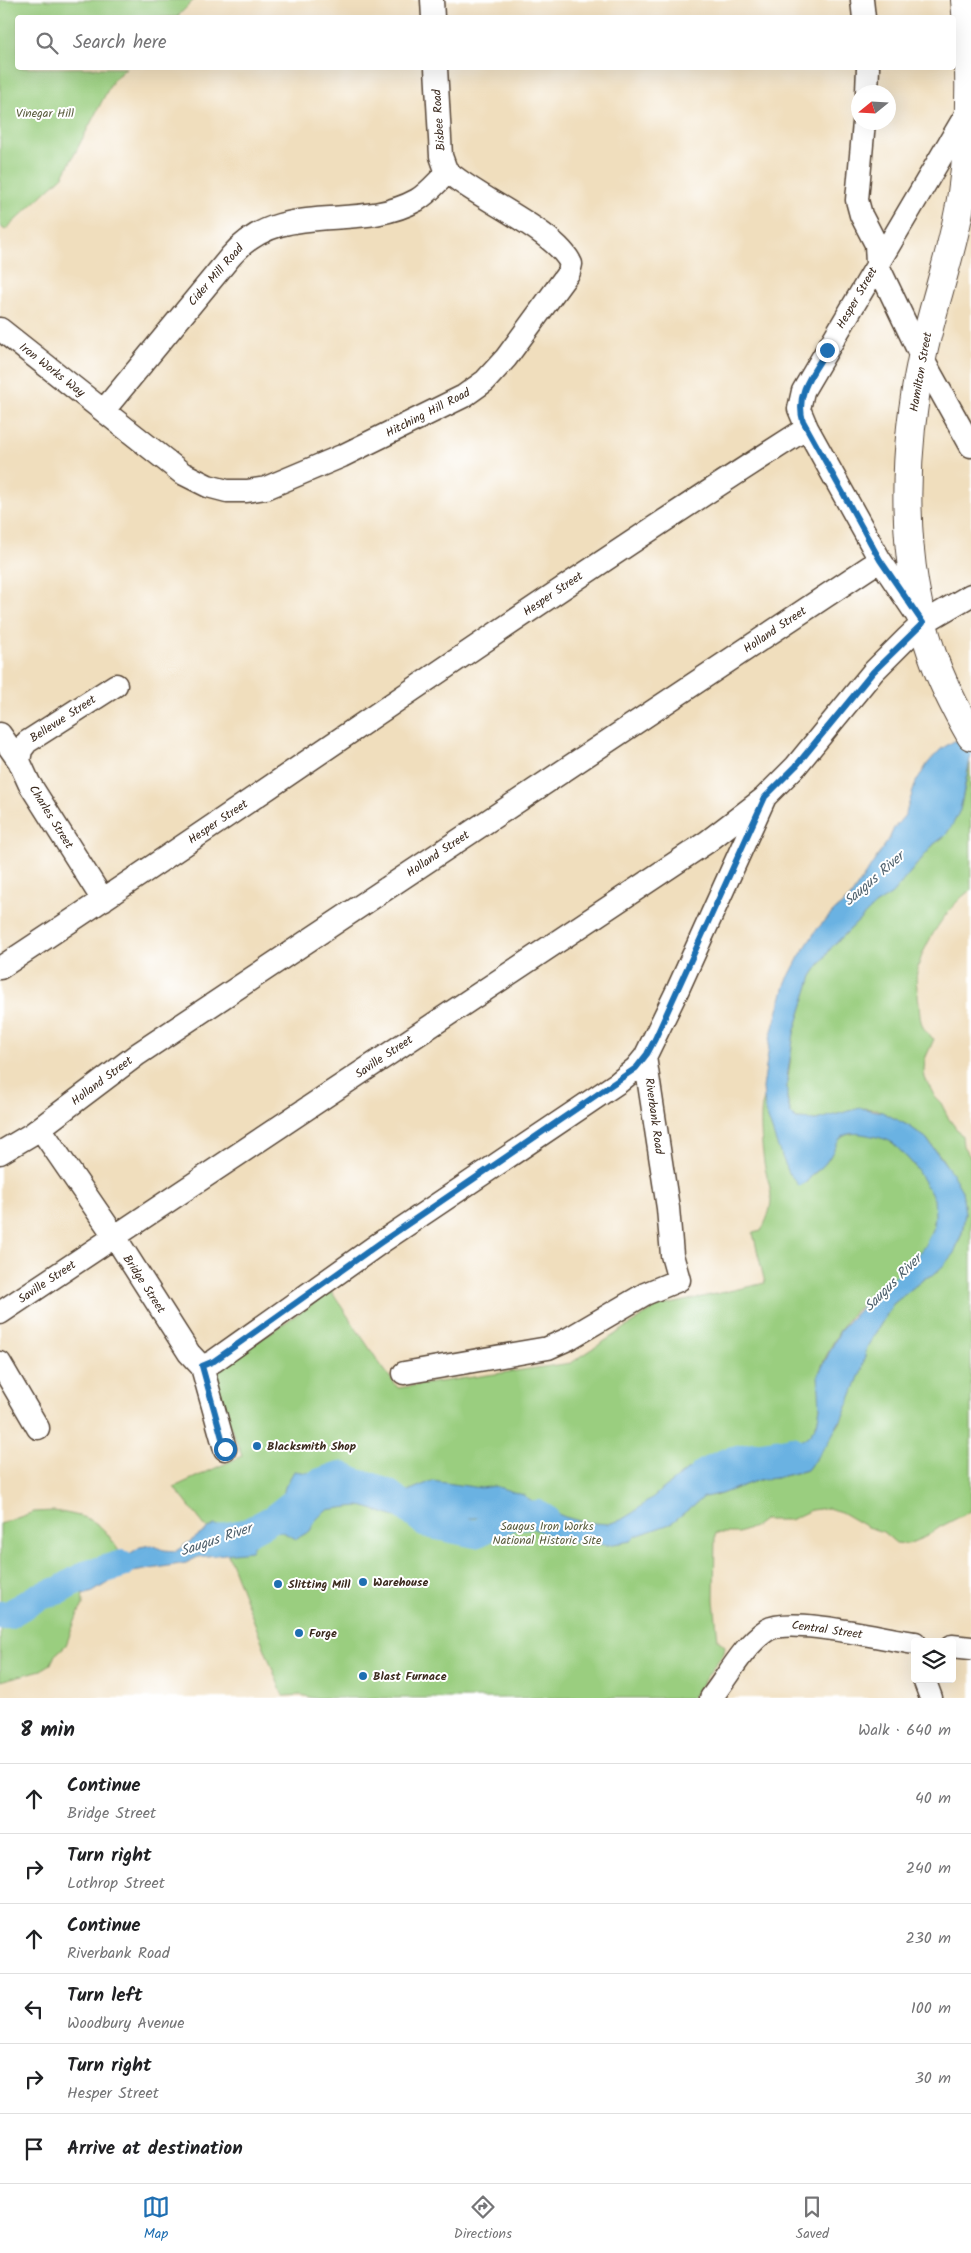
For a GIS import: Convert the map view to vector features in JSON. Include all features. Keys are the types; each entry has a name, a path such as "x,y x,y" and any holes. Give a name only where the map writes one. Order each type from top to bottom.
{"main road":[{"name":"Hamilton Street","path":"965,0 968,111 967,195 954,236 922,358 915,400 908,471 909,534 923,623 933,656 969,732"}],"street":[{"path":"432,0 433,15"},
{"path":"862,0 864,15"},
{"name":"Bisbee Road","path":"436,70 442,156 448,172"},
{"path":"867,85 868,70"},
{"name":"Hesper Street","path":"0,968 103,900 525,612 807,428 800,408 803,391 968,111"},
{"path":"863,130 857,200 861,215 876,244 877,264 922,358 971,446"},
{"name":"Cider Mill Road","path":"104,410 231,256 250,237 266,228 283,223 373,214 392,210 424,195 448,172"},
{"name":"Hitching Hill Road","path":"104,410 190,479 218,489 247,491 266,488 342,456 464,396 485,381 506,358 569,272 571,264 568,257 548,238 448,172"},
{"name":"Iron Works Way","path":"0,329 104,410"},
{"path":"807,428 880,560 923,623"},
{"name":"Holland Street","path":"0,1154 40,1128 138,1054 880,560"},
{"path":"202,1366 214,1361 380,1243 619,1082 636,1068 645,1057 682,980 765,797 796,766 873,672 923,623 971,595"},
{"name":"Bellevue Street","path":"19,761 21,750 38,734 116,685"},
{"name":"Charles Street","path":"0,734 19,761 28,783 103,900"},
{"name":"Saville Street","path":"0,1313 707,842 765,797"},
{"name":"Riverbank Road","path":"404,1373 548,1348 568,1340 645,1294 679,1280 672,1256 668,1208 645,1057"},
{"name":"Bridge Street","path":"40,1128 115,1237 189,1353 202,1366 225,1449"},
{"path":"0,1363 38,1428"},
{"name":"Central Street","path":"711,1698 757,1639 776,1626 803,1625 911,1644"},
{"path":"956,1646 971,1648"},
{"path":"727,1677 735,1698"},
{"path":"925,1683 931,1698"}],"green space":[{"name":"Vinegar Hill","path":"0,0 194,0 179,15 15,15 15,70 124,70 113,80 63,176 5,230 0,226"},
{"name":"Saugus Iron Works National Historic Site","path":"970,763 971,890 954,905 930,938 920,962 916,980 923,1028 934,1039 925,1059 925,1078 949,1119 962,1136 963,1146 971,1158 971,1511 927,1536 908,1544 896,1543 883,1532 867,1527 841,1512 828,1508 811,1510 790,1520 763,1520 754,1527 739,1533 715,1533 714,1600 718,1640 725,1646 724,1652 692,1698 313,1698 302,1695 283,1696 224,1544 213,1536 174,1487 242,1456 210,1374 331,1291 398,1388 571,1363 657,1307 765,1283 753,1233 761,1231 768,1216 771,1203 762,1143 761,1113 764,1099 765,1110 789,1173 806,1183 825,1164 839,1139 856,1133 875,1135 896,1145 929,1187 936,1205 930,1235 921,1250 895,1277 864,1302 840,1330 820,1371 820,1409 815,1428 803,1440 786,1449 738,1459 715,1496 758,1480 807,1470 840,1423 862,1369 867,1347 893,1304 943,1266 957,1246 962,1233 965,1213 962,1191 941,1157 926,1138 909,1126 876,1109 860,1108 816,1120 796,1119 791,1114 786,1093 794,1033 812,976 831,948 875,905 892,894 934,844 945,836 960,810"},
{"path":"54,1511 79,1516 96,1523 109,1536 123,1558 104,1569 87,1575 82,1585 83,1605 66,1645 54,1656 51,1664 41,1670 0,1681 0,1524 34,1512"}],"water":[{"path":"954,741 961,741 967,746 971,754 960,810 945,836 934,844 892,894 875,905 831,948 812,976 794,1033 787,1078 787,1100 791,1114 796,1119 816,1120 860,1108 882,1112 909,1126 926,1138 952,1173 962,1191 965,1213 962,1233 954,1253 943,1266 893,1304 867,1347 862,1369 845,1412 827,1444 807,1470 758,1480 721,1494 704,1497 670,1524 636,1536 631,1541 608,1545 565,1542 518,1522 498,1516 414,1523 365,1507 357,1506 326,1510 315,1521 310,1531 296,1539 275,1530 269,1530 259,1536 251,1551 198,1557 186,1563 133,1572 83,1595 82,1585 87,1575 114,1564 140,1547 151,1545 164,1550 176,1551 214,1525 241,1531 250,1530 279,1512 285,1487 294,1471 362,1480 408,1491 432,1481 481,1488 495,1486 523,1495 540,1506 565,1517 583,1522 608,1524 621,1520 634,1512 687,1470 715,1461 778,1452 797,1444 809,1435 817,1424 820,1407 818,1375 841,1329 872,1296 913,1261 925,1245 934,1225 934,1199 914,1165 893,1143 880,1138 857,1134 845,1135 841,1138 824,1165 799,1186 789,1173 765,1110 763,1088 770,1038 786,982 799,957 817,929 835,910 849,899 889,839 894,828 905,815 916,782 928,763 941,749"}],"waterway":[{"name":"Saugus River","path":"702,1475 724,1463 746,1457 792,1450"},
{"name":"Saugus River","path":"216,1541 248,1532 274,1518 318,1483 340,1475 356,1483 373,1487 389,1494 427,1524 476,1534 513,1516 539,1514 545,1518"},
{"name":"Saugus River","path":"0,1615 8,1615 38,1597 60,1590 85,1575 122,1564"}],"place":[{"name":"Blacksmith Shop","path":"257,1446"},
{"name":"Warehouse","path":"363,1582"},
{"name":"Slitting Mill","path":"278,1584"},
{"name":"Forge","path":"299,1633"},
{"name":"Blast Furnace","path":"363,1676"}],"route":[{"path":"225,1449 202,1366 214,1361 380,1243 568,1114 619,1082 636,1068 647,1054 655,1039 765,797 796,766 873,672 923,623 880,560 803,421 800,408 803,391 827,350"}]}
